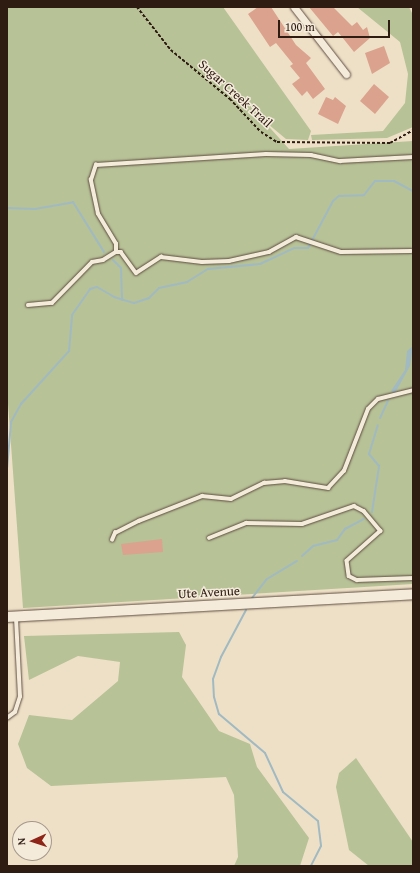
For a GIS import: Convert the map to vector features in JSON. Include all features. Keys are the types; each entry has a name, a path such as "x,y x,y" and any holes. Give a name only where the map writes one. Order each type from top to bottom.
{"main road":[{"name":"Ute Avenue","path":"11,617 413,594"}],"street":[{"path":"294,7 346,74"}],"lane":[{"path":"116,252 116,244 98,214 91,180 96,165 266,154 311,155 340,161 413,157"},
{"path":"28,305 52,303 92,262 103,260 116,252 122,252 136,273 161,257 202,262 229,261 269,252 296,236 341,252 412,250 413,246"},
{"path":"112,540 115,533 139,521 202,496 231,499 264,483 284,481 328,488 344,471 368,410 378,399 413,390"},
{"path":"209,538 246,523 302,524 354,506 364,511 381,531 347,561 349,576 357,580 413,578"},
{"path":"7,718 19,707 20,697 11,617"}],"path":[{"name":"Sugar Creek Trail","path":"137,7 171,50 230,99 261,132 277,142 390,142 413,130"}],"green space":[{"path":"7,7 223,7 311,131 308,140 286,139 262,119 289,149 413,141 413,584 23,608 7,390"},
{"path":"357,7 409,7 413,15 413,127 387,138 312,140 311,135 383,131 405,103 408,74 400,42"},
{"path":"179,632 186,645 182,677 219,731 250,744 257,767 309,838 300,866 234,866 238,857 234,795 226,777 51,786 27,768 18,744 29,715 72,720 118,681 120,662 78,656 29,680 24,636"},
{"path":"356,758 413,842 413,866 369,866 349,850 336,787 339,773"}],"water":[{"path":"413,346 410,366 395,393 391,391 405,370 407,351"}],"building":[{"path":"258,7 271,7 296,45 311,58 306,63 325,89 313,99 307,91 302,96 292,84 300,78 290,66 293,64 276,43 270,47 248,14"},
{"path":"309,7 333,7 352,26 357,22 363,30 367,27 370,38 354,52 338,32 333,36"},
{"path":"384,46 390,63 372,74 365,53"},
{"path":"374,84 389,97 375,114 360,101"},
{"path":"326,97 333,100 335,97 346,106 338,124 318,114"},
{"path":"162,539 163,552 123,555 121,544"}],"waterway":[{"path":"7,469 11,422 21,404 69,351 72,315 90,289 97,287 114,297 134,303 149,298 159,288 187,282 208,269 260,264 295,248 308,248 333,201 339,196 364,195 375,181 394,181 413,191"},
{"path":"7,208 35,209 73,202 104,252"},
{"path":"113,260 121,268 122,300"},
{"path":"380,418 388,401"},
{"path":"372,512 379,466 369,454 378,425"},
{"path":"302,556 313,546 337,540 345,529 364,519"},
{"path":"7,529 7,549"},
{"path":"252,598 267,579 297,561"},
{"path":"246,610 221,657 213,679 214,697 219,714 265,753 283,792 318,821 321,846 311,866"}]}
